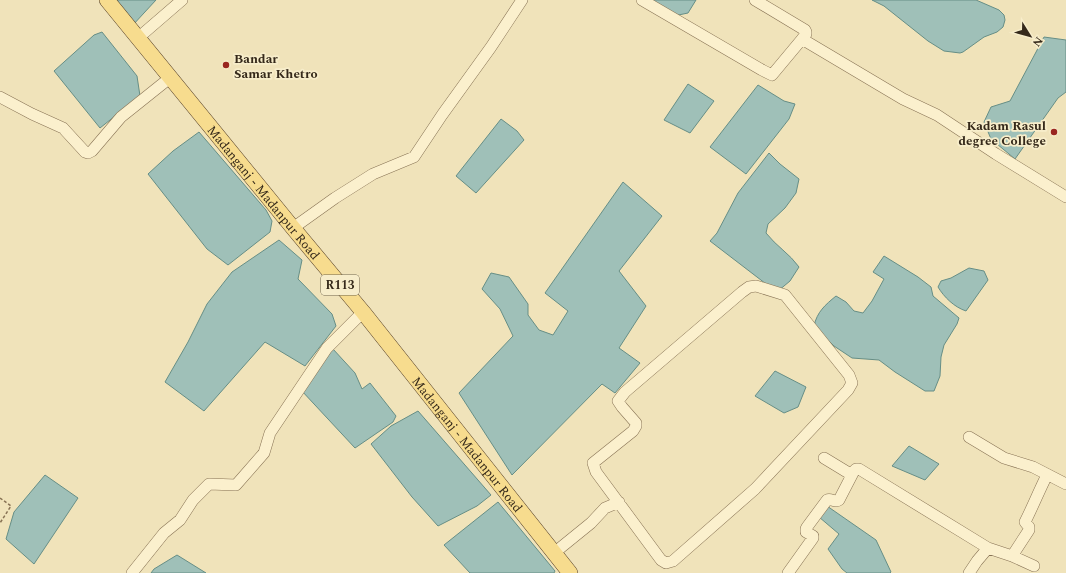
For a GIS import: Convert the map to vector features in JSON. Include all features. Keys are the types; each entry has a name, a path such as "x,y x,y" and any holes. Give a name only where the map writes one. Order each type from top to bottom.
{"main road":[{"name":"Madanganj - Madanpur Road","path":"107,0 363,312 570,573"}],"street":[{"path":"138,38 182,0"},
{"path":"293,228 335,198 373,174 414,158 522,0"},
{"path":"642,0 772,75 806,34 806,32 755,0"},
{"path":"802,39 903,99 938,115 996,154 1066,197"},
{"path":"0,97 63,128 85,152 88,153 92,151 121,117 171,77"},
{"path":"756,286 785,295 849,375 852,383 848,390 755,489 673,561 666,563 661,560 619,502 596,472 593,463 633,431 636,426 636,423 618,401 625,392 749,287 756,286"},
{"path":"132,573 164,533 180,520 193,500 209,484 236,485 264,453 270,433 327,348 363,312"},
{"path":"969,437 1004,458 1033,467 1066,484"},
{"path":"824,458 852,475"},
{"path":"788,573 813,538 813,536 806,532 807,527 827,500 839,500 856,469 859,469 988,548 1012,556 1034,566"},
{"path":"1012,556 1029,530 1026,522 1047,475"},
{"path":"554,553 591,523 605,508 619,502"},
{"path":"969,573 988,548"}],"path":[{"path":"0,498 11,506 0,523"}],"water":[{"path":"112,0 156,0 132,26"},
{"path":"641,0 696,0 688,13 669,17"},
{"path":"872,0 976,0 999,10 1004,15 1005,20 1003,27 997,32 984,37 963,52 944,51 928,41 884,6"},
{"path":"102,32 137,76 140,96 100,128 54,71 94,35"},
{"path":"1044,37 1066,40 1066,92 1058,98 1015,159 991,139 984,122 991,107 1010,101"},
{"path":"688,84 714,101 690,133 664,120"},
{"path":"758,85 784,101 795,104 789,119 746,174 710,147"},
{"path":"501,119 517,131 524,140 476,193 456,176"},
{"path":"199,132 266,210 272,221 270,232 228,265 207,249 148,174 173,151"},
{"path":"769,153 799,179 796,193 785,208 768,224 766,233 799,267 790,281 778,291 770,287 710,241 717,233 738,193"},
{"path":"623,182 662,216 619,271 646,306 619,348 640,363 615,393 602,384 512,475 459,393 513,336 500,309 482,289 491,273 509,277 528,304 528,315 539,330 553,335 568,311 545,293"},
{"path":"279,240 302,260 298,279 332,314 336,326 305,366 265,342 204,411 165,382 188,342 207,304 232,272"},
{"path":"884,256 931,287 933,296 959,318 944,345 941,357 940,376 934,391 925,391 879,360 852,358 834,346 814,326 822,309 836,296 846,302 854,311 863,313 872,301 884,279 873,272"},
{"path":"969,268 984,271 988,280 966,311 957,307 950,301 938,287 941,281 951,278"},
{"path":"333,349 355,373 362,389 370,383 396,416 393,422 355,448 301,390"},
{"path":"775,371 806,387 798,407 784,413 755,396"},
{"path":"418,411 491,495 477,506 438,526 412,497 371,444 391,426"},
{"path":"909,446 939,464 925,480 892,466"},
{"path":"45,475 78,498 34,564 6,539 14,512"},
{"path":"498,502 555,571 554,573 470,573 444,545"},
{"path":"827,506 876,540 891,572 890,573 847,573 842,569 828,549 839,534 819,517"},
{"path":"177,555 206,573 151,573 154,569"}],"place":[{"name":"Bandar Samar Khetro","path":"226,65"},
{"name":"Kadam Rasul degree College","path":"1054,132"}]}
